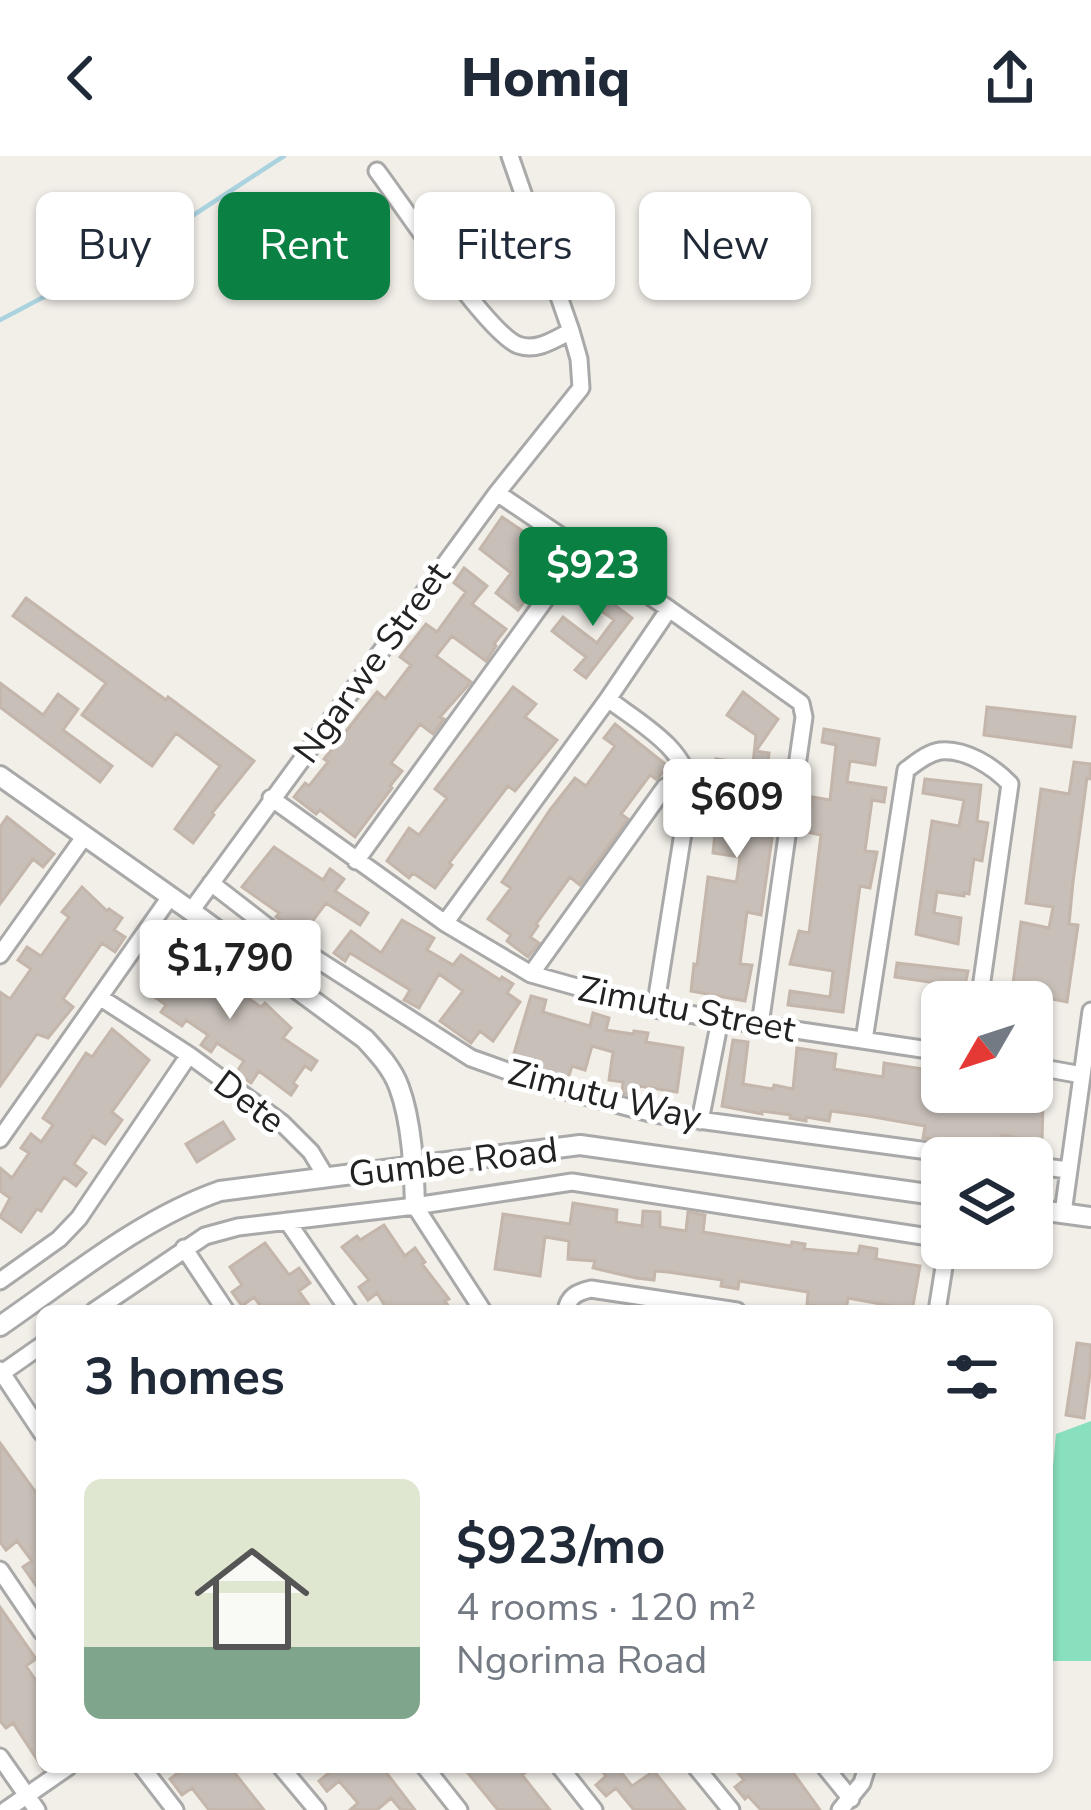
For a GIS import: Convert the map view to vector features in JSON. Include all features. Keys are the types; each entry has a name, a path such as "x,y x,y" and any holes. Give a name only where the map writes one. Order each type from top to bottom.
{"street":[{"name":"Ngarwe Street","path":"191,911 497,493 581,388 571,331 510,156"},
{"path":"377,171 505,337 535,348 571,331"},
{"path":"497,493 801,703 804,717 760,1025"},
{"path":"356,861 581,550"},
{"path":"445,923 669,609"},
{"path":"608,699 664,742 689,776 656,1009"},
{"path":"864,1040 906,770 942,751 980,761 1010,784 983,981"},
{"path":"0,776 191,911 380,1055 400,1091 414,1167 415,1206 479,1305"},
{"path":"531,974 665,788 689,776"},
{"name":"Zimutu Street","path":"271,798 445,923 531,974 656,1009 921,1049"},
{"path":"0,955 84,837"},
{"name":"Zimutu Way","path":"212,883 273,931 471,1058 555,1088 654,1114 921,1150"},
{"path":"0,1139 170,897"},
{"name":"Dete","path":"101,998 282,1123 326,1177"},
{"path":"1063,1213 1091,1011"},
{"path":"700,1120 720,1020"},
{"path":"0,1280 79,1218 188,1055"},
{"path":"1053,1070 1082,1075"},
{"name":"Gumbe Road","path":"0,1327 139,1231 185,1203 220,1191 580,1145 921,1193"},
{"path":"1053,1168 1067,1170"},
{"path":"103,1305 205,1236 572,1182 921,1236"},
{"path":"1053,1212 1091,1217"},
{"path":"287,1221 345,1305"},
{"path":"184,1248 222,1305"},
{"path":"938,1305 944,1269"},
{"path":"567,1305 577,1292 591,1289 696,1305"},
{"path":"36,1349 1,1371 36,1424"},
{"path":"0,1570 36,1623"},
{"path":"0,1757 37,1810"},
{"path":"6,1810 59,1773"},
{"path":"149,1773 175,1810"},
{"path":"286,1773 317,1810"},
{"path":"430,1773 459,1810"},
{"path":"565,1773 594,1810"},
{"path":"701,1773 730,1810"},
{"path":"828,1773 846,1805 865,1773"}],"green space":[{"path":"1091,1421 1091,1661 1053,1661 1056,1434"}],"building":[{"path":"502,517 558,555 518,610 496,593 511,573 480,549"},
{"path":"464,568 487,586 472,604 506,629 486,661 452,636 436,656 471,682 440,717 444,719 433,734 420,724 391,763 402,771 355,837 294,797 328,762 324,759 377,692 385,699 411,665 400,657 426,624 437,632 466,592 454,583"},
{"path":"588,579 632,618 586,678 575,670 586,657 552,631 563,617 597,643 614,620 577,593"},
{"path":"26,598 254,761 193,843 175,829 220,766 176,733 152,766 82,715 106,683 13,616"},
{"path":"0,683 43,715 58,694 78,709 63,730 112,766 100,782 0,707"},
{"path":"513,687 536,704 525,717 557,740 515,791 508,786 435,888 413,873 409,878 387,861 409,828 419,835 447,798 435,789"},
{"path":"743,692 778,719 756,751 769,753 765,790 778,792 761,915 747,912 740,964 752,965 745,1001 691,991 708,877 736,882 737,878 740,857 713,853 721,774 714,772 716,759 753,764 756,735 727,715"},
{"path":"987,707 1075,717 1071,747 984,735"},
{"path":"615,724 669,767 656,779 650,775 621,814 628,819 580,885 570,877 536,924 530,937 539,943 528,957 507,941 511,935 488,919 511,888 502,882 550,810 575,778 586,786 615,746 604,738"},
{"path":"824,729 879,739 875,765 850,761 847,782 886,788 884,802 872,800 865,851 877,852 870,888 860,886 843,1012 788,1005 790,991 830,997 833,971 790,964 799,931 809,933 821,835 807,832 812,797 830,800 836,745 822,742"},
{"path":"1074,762 1091,764 1073,882 1069,924 1078,925 1067,1002 1053,999 1053,981 1013,981 1021,922 1049,928 1053,907 1026,903 1041,789 1069,794"},
{"path":"925,779 981,785 977,821 988,823 982,861 974,859 969,894 937,892 934,913 961,918 958,944 916,934 932,821 959,826 964,800 923,793"},
{"path":"7,817 54,854 43,867 33,859 0,904 0,827"},
{"path":"274,847 323,880 330,869 344,879 335,891 368,913 360,925 326,903 302,935 242,887"},
{"path":"82,887 107,911 122,918 114,930 125,937 115,952 102,943 63,999 73,1007 48,1038 37,1034 0,1086 0,992 10,999 31,969 18,960 27,947 41,956 69,917 62,912"},
{"path":"402,920 434,938 427,950 453,965 461,955 513,984 507,993 520,1002 493,1041 480,1031 471,1043 440,1021 463,991 439,974 419,1008 404,1000 410,990 350,953 345,961 334,953 351,931 381,953"},
{"path":"164,952 202,979 209,969 227,979 261,1007 265,1003 291,1028 283,1038 317,1061 311,1070 305,1066 291,1095 259,1071 251,1083 236,1073 244,1061 217,1043 211,1052 201,1045 208,1035 186,1020 182,1026 161,1012 166,1005 145,990 161,967 156,963"},
{"path":"897,963 968,971 966,981 895,977"},
{"path":"531,996 546,1000 543,1012 590,1026 593,1013 609,1018 606,1030 648,1033 646,1042 683,1048 677,1092 639,1086 638,1097 622,1093 623,1082 609,1080 613,1052 592,1046 585,1070 572,1066 568,1079 512,1060"},
{"path":"112,1029 149,1060 112,1112 122,1120 105,1144 93,1136 74,1164 86,1173 76,1186 64,1177 21,1232 0,1217 10,1198 0,1191 0,1168 12,1178 29,1153 21,1148 31,1134 41,1142 53,1125 43,1118 86,1053 92,1057"},
{"path":"733,1040 748,1042 743,1084 793,1089 797,1048 836,1054 834,1069 883,1077 884,1063 921,1069 921,1113 1043,1113 1042,1137 923,1137 925,1126 868,1116 831,1111 829,1121 806,1117 806,1121 722,1106"},
{"path":"223,1122 234,1139 197,1162 186,1144"},
{"path":"573,1203 617,1210 616,1222 642,1226 643,1211 660,1212 660,1227 686,1231 688,1212 705,1215 703,1232 858,1254 860,1246 877,1249 876,1259 920,1266 913,1305 848,1298 847,1305 807,1305 808,1292 739,1281 738,1289 721,1286 722,1280 668,1272 655,1271 654,1280 636,1278 593,1268 595,1261 568,1259 569,1241 545,1237 540,1276 495,1269 503,1214 570,1224"},
{"path":"384,1225 405,1256 415,1248 449,1299 448,1305 384,1305 377,1293 368,1300 359,1287 369,1280 342,1247 357,1236 360,1240"},
{"path":"265,1243 289,1275 299,1268 310,1283 299,1291 309,1305 260,1305 254,1297 241,1305 232,1292 242,1285 230,1267"},
{"path":"1077,1343 1091,1345 1084,1418 1066,1415"},
{"path":"0,1443 36,1493 36,1585 23,1567 32,1561 17,1541 6,1550 0,1542"},
{"path":"0,1607 36,1659 26,1666 36,1680 36,1758 13,1723 6,1728 0,1721"},
{"path":"178,1773 235,1773 264,1810 209,1810 192,1788 182,1795 170,1779"},
{"path":"329,1773 387,1773 415,1810 401,1810 391,1798 377,1810 350,1810 358,1803 339,1781 327,1791 319,1781"},
{"path":"468,1773 524,1773 550,1810 498,1810"},
{"path":"604,1773 622,1773 632,1786 656,1773 685,1810 634,1810 616,1788 606,1796 596,1785"},
{"path":"738,1773 793,1773 820,1810 761,1810 735,1787 744,1780"}],"waterway":[{"path":"0,320 169,231 284,156"}]}
